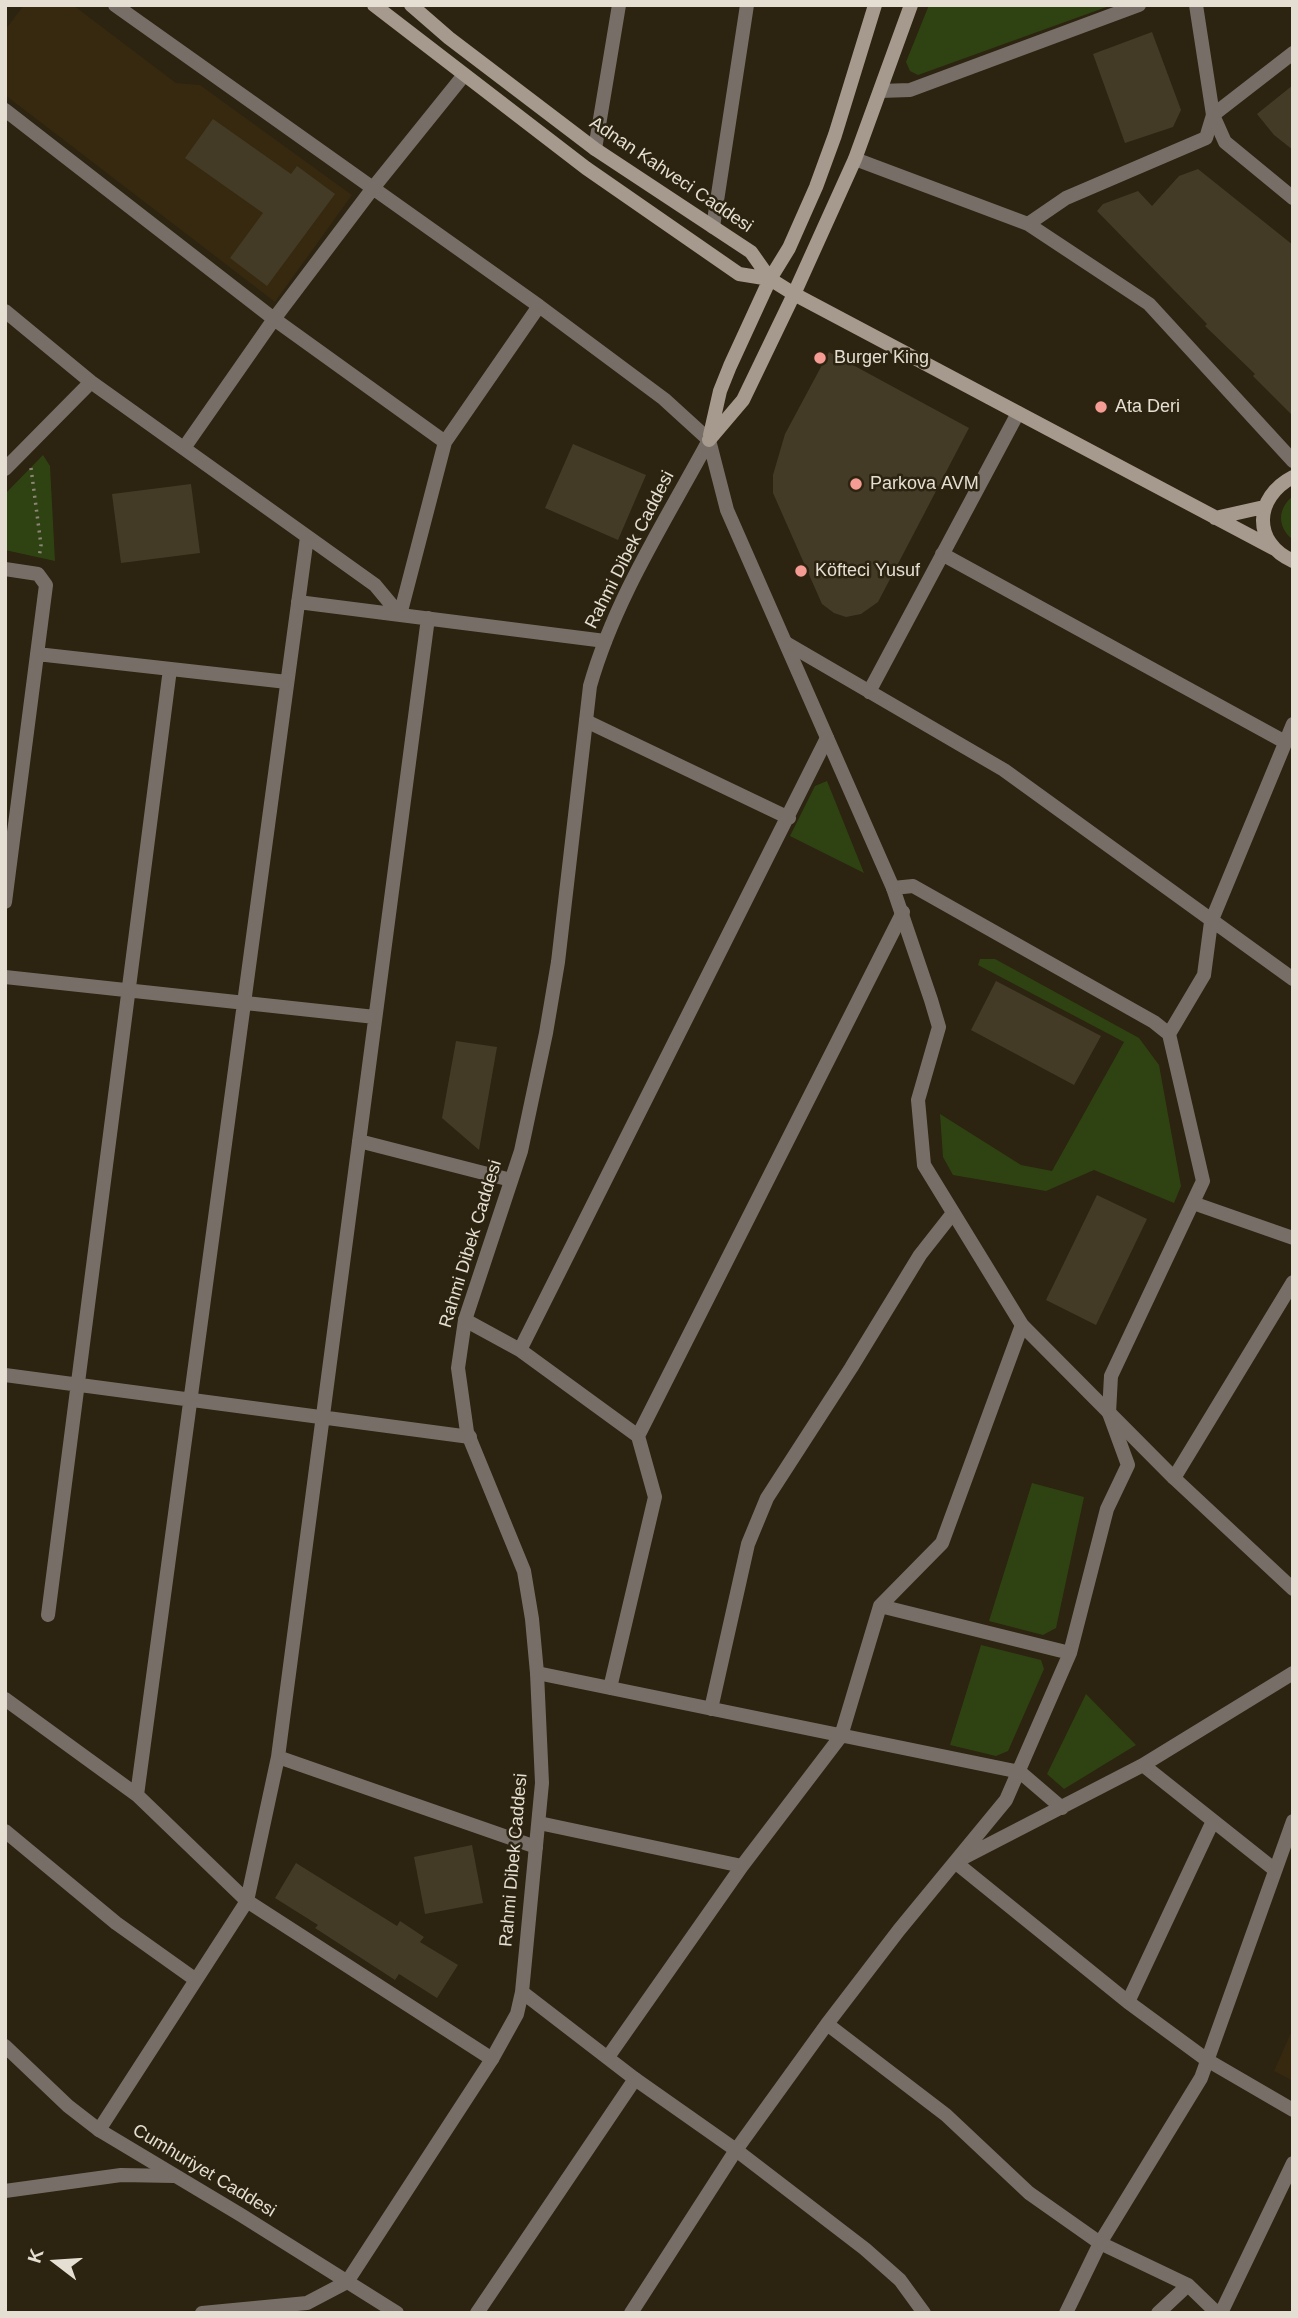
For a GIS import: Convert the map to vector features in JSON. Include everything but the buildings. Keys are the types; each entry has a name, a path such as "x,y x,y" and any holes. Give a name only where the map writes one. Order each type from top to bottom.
{"main road":[{"path":"374,5 586,168 739,274 770,279"},
{"name":"Adnan Kahveci Caddesi","path":"411,5 449,38 595,149 751,252 770,279 1293,561"},
{"name":"Rahmi Dibek Caddesi","path":"709,440 720,391 770,279 789,248 816,187 875,5"},
{"name":"Rahmi Dibek Caddesi","path":"709,440 743,400 794,294 855,159 911,5"},
{"path":"1273,548 1264,528 1264,507 1270,494 1293,477"},
{"path":"1215,518 1264,507"}],"street":[{"path":"115,5 539,306 664,399 709,440 727,510 893,888 939,1027 918,1100 924,1165 1022,1325 1174,1478 1293,1589"},
{"path":"595,149 619,5"},
{"path":"713,227 747,5"},
{"path":"880,91 910,90 1139,5"},
{"path":"1196,5 1213,115 1225,142 1293,198"},
{"path":"1028,224 1066,198 1206,138 1213,115 1293,52"},
{"path":"184,448 274,319 373,188 464,75"},
{"path":"5,110 274,319 444,442"},
{"path":"855,159 1028,224 1149,304 1293,461"},
{"path":"400,615 444,442 539,306"},
{"path":"5,312 91,382 374,585 400,615"},
{"path":"5,469 91,382"},
{"path":"869,692 1018,413"},
{"name":"Rahmi Dibek Caddesi","path":"347,2282 492,2059 517,2014 522,1992 542,1783 532,1619 524,1572 470,1437 462,1407 458,1368 465,1320 511,1180 529,1114 558,962 590,686 620,604 709,440"},
{"path":"137,1795 307,537"},
{"path":"943,554 1285,742"},
{"path":"5,569 38,574 46,585 5,902"},
{"path":"298,602 605,641"},
{"path":"99,2130 247,1901 278,1757 428,618"},
{"path":"786,643 1004,770 1293,979"},
{"path":"37,654 287,682"},
{"path":"48,1615 170,669"},
{"path":"586,721 789,818"},
{"path":"1169,1034 1204,975 1211,922 1293,724"},
{"path":"520,1350 827,738"},
{"path":"631,2313 736,2150 828,2024 899,1930 1006,1800 1070,1653 1107,1509 1128,1465 1109,1413 1111,1376 1203,1181 1169,1034 1154,1022 912,886 893,888"},
{"path":"638,1436 902,912"},
{"path":"5,977 375,1017"},
{"path":"359,1141 511,1180"},
{"path":"1193,1203 1293,1238"},
{"path":"711,1710 748,1544 767,1498 920,1255 953,1213"},
{"path":"1174,1478 1293,1282"},
{"path":"465,1320 520,1350 638,1436 654,1497 610,1688"},
{"path":"608,2057 742,1866 841,1737 880,1606 942,1543 1022,1325"},
{"path":"5,1375 470,1437"},
{"path":"880,1606 1070,1653"},
{"path":"537,1673 1020,1772 1062,1808"},
{"path":"955,1862 1143,1765 1293,1673"},
{"path":"5,1699 137,1795 247,1901 492,2059"},
{"path":"278,1757 536,1847"},
{"path":"1143,1765 1275,1870"},
{"path":"1128,2002 1213,1821"},
{"path":"1066,2313 1100,2243 1200,2078 1293,1821"},
{"path":"539,1823 742,1866"},
{"path":"5,1830 116,1923 196,1980"},
{"path":"955,1862 1128,2002 1207,2060 1293,2110"},
{"path":"522,1992 865,2249 900,2280 923,2313"},
{"path":"828,2024 946,2115 1029,2193 1100,2243 1188,2285 1219,2313 1293,2163"},
{"name":"Cumhuriyet Caddesi","path":"5,2046 68,2106 99,2130 397,2313"},
{"path":"477,2313 635,2079"},
{"path":"5,2191 121,2175 174,2176"},
{"path":"202,2313 307,2303 347,2282"},
{"path":"1158,2313 1188,2285"}],"path":[{"path":"23,452 30,459 41,545 38,574"}],"shaded area":[{"path":"24,5 73,5 176,83 200,85 352,195 275,302 5,95 5,30"},
{"path":"1293,2028 1293,2081 1274,2071"}],"green space":[{"path":"929,5 1112,5 918,75 910,71 906,62"},
{"path":"43,455 50,466 55,561 5,550 5,494"},
{"path":"1293,496 1293,540 1284,529 1281,518 1284,507"},
{"path":"827,781 864,873 790,836 815,786"},
{"path":"980,959 995,959 1139,1038 1159,1065 1181,1186 1174,1203 1094,1170 1046,1191 953,1175 943,1157 940,1114 1021,1165 1052,1171 1124,1042 978,965"},
{"path":"1032,1483 1084,1497 1056,1628 1043,1635 989,1621"},
{"path":"981,1645 1041,1660 1044,1669 1008,1751 996,1756 950,1745"},
{"path":"1086,1694 1136,1745 1064,1789 1047,1774"}],"place":[{"name":"Burger King","path":"820,358"},
{"name":"Ata Deri","path":"1101,407"},
{"name":"Parkova AVM","path":"856,484"},
{"name":"Köfteci Yusuf","path":"801,571"}]}
